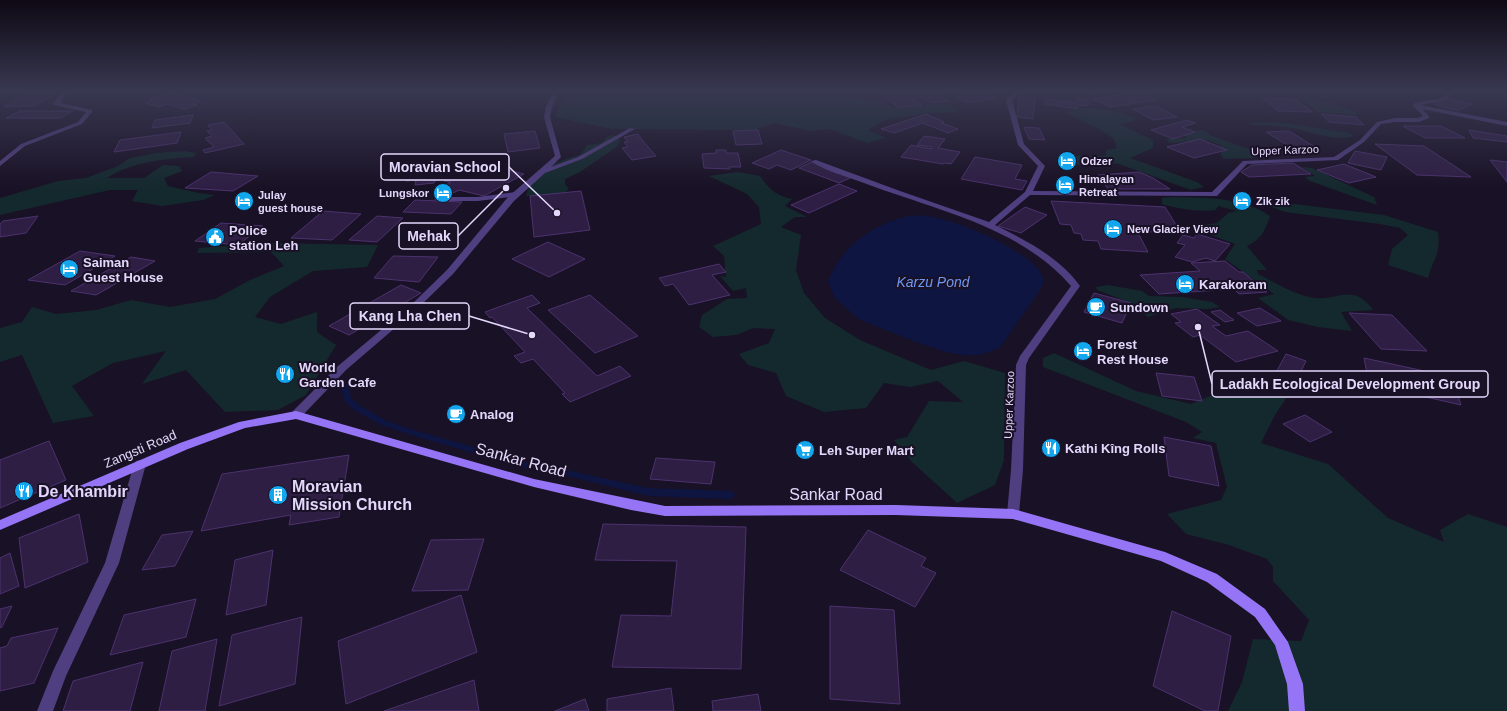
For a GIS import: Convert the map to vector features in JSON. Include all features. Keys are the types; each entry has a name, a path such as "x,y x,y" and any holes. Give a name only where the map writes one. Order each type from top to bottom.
{"main road":[{"name":"Zangsti Road","path":"0,525 184,446 243,425 296,415"},
{"name":"Sankar Road","path":"296,415 534,483 631,505 665,511 896,510 1013,514 1165,557 1212,578 1260,613 1280,642 1295,684 1297,711"}],"street":[{"path":"0,164 24,145 80,123"},
{"path":"296,415 342,368 414,308 450,272 516,194 558,157 558,147 549,123"},
{"path":"814,161 897,193 990,225 1028,193 1042,166 1022,145 1015,123"},
{"name":"Upper Karzoo","path":"1028,193 1214,194 1245,162 1263,160 1300,161 1336,158 1362,142 1379,123"},
{"path":"539,174 580,158 632,129"},
{"path":"438,199 478,199 516,194"},
{"name":"Upper Karzoo","path":"990,225 1029,245 1061,268 1076,286 1024,358 1021,366 1017,470 1013,514"},
{"path":"45,711 58,676 112,563 140,464"}],"green space":[{"path":"584,123 773,123 754,130 612,129"},
{"path":"775,123 879,123 868,130 886,138 867,143 829,129 810,131"},
{"path":"1087,123 1123,123 1119,124 1153,140 1153,148 1130,158 1197,182 1204,187 1191,190 1119,164 1104,163 1072,165 1057,162 1074,156 1106,155 1106,150 1117,148 1114,139"},
{"path":"1288,123 1350,133 1354,136 1339,138 1323,136 1286,127 1245,124"},
{"path":"1203,130 1212,136 1249,149 1254,158 1224,159 1221,155 1220,145 1208,140 1170,143 1166,139 1186,138 1182,132"},
{"path":"613,135 620,139 618,146 580,172 565,179 565,185 569,188 564,195 526,196 534,180 547,168 563,160 580,155 587,145 601,143 608,136"},
{"path":"184,151 197,153 193,157 160,160 137,165 127,168 107,178 144,178 163,165 179,166 182,171 164,178 168,186 215,195 203,200 162,206 132,201 138,190 110,190 0,215 0,198 58,181 86,178 118,166 130,158 156,153"},
{"path":"1302,167 1312,168 1374,197 1377,205 1310,181 1305,177 1315,176"},
{"path":"738,172 760,176 777,194 792,199 785,206 807,217 795,217 781,227 801,235 796,270 804,293 825,318 860,340 931,370 964,361 1005,373 1004,460 995,485 957,503 912,462 894,440 907,437 929,401 963,402 938,381 910,387 884,383 866,408 824,412 786,396 776,373 748,365 739,354 769,343 775,329 754,328 736,335 713,337 699,327 702,315 727,299 747,298 746,288 733,291 720,276 726,277 724,256 713,246 761,224 759,207 747,194 709,176"},
{"path":"1175,197 1237,202 1248,205 1270,216 1265,230 1256,241 1247,246 1267,270 1257,270 1258,274 1290,290 1309,297 1327,298 1343,295 1358,296 1373,310 1341,312 1352,331 1318,327 1288,320 1258,298 1274,294 1225,259 1235,244 1211,235 1202,225 1217,223 1228,213 1237,211 1218,206 1216,210 1202,211 1182,209 1162,204 1162,198"},
{"path":"1286,203 1384,215 1438,232 1439,240 1437,251 1428,278 1388,265 1392,249 1408,235 1400,228 1380,224 1285,212 1264,204"},
{"path":"267,243 378,245 367,267 313,271 270,297 255,317 281,324 317,312 317,332 336,345 306,395 278,410 225,412 186,370 142,384 166,351 113,363 72,386 94,416 53,423 22,355 0,362 0,328 22,322 32,307 56,314 96,310 131,300 170,307 215,299 250,280 284,266 271,252 197,253 199,248"},
{"path":"1108,285 1142,291 1149,296 1183,297 1212,302 1220,307 1207,309 1176,308 1148,317 1131,303 1097,290 1096,287"},
{"path":"1054,353 1136,391 1191,404 1217,393 1236,372 1264,375 1289,394 1275,415 1261,443 1328,464 1388,518 1444,542 1440,530 1468,514 1507,527 1507,711 1228,711 1242,682 1253,639 1301,641 1309,620 1273,581 1273,567 1267,559 1229,545 1186,534 1167,514 1221,500 1227,487 1216,443 1193,438 1202,432 1186,422 1043,367 1043,358"}],"water":[{"name":"Karzu Pond","path":"908,216 938,218 984,234 1014,250 1040,271 1044,280 1042,287 1000,348 979,355 964,355 946,352 913,341 858,319 834,297 828,281 841,257 850,247 870,231"}],"building":[{"path":"154,123 189,123 152,128"},
{"path":"225,123 244,144 205,153 203,150 214,147 205,138 212,136 207,131 212,130 208,125"},
{"path":"898,123 922,123 894,133 881,129"},
{"path":"923,123 942,123 958,129 948,133"},
{"path":"1176,123 1195,123 1182,127 1195,132 1173,139 1151,130"},
{"path":"1343,123 1362,123 1364,125"},
{"path":"1403,126 1441,126 1465,138 1425,138"},
{"path":"1024,127 1039,128 1045,140 1029,139"},
{"path":"758,130 762,144 736,145 733,131"},
{"path":"1469,130 1507,136 1507,142 1473,138"},
{"path":"535,131 540,148 508,152 504,134"},
{"path":"1289,131 1315,147 1292,148 1266,132"},
{"path":"181,132 177,143 114,152 120,140"},
{"path":"638,134 656,156 632,160 622,148 628,147 624,142 628,142 624,137"},
{"path":"924,136 945,139 938,148 960,152 951,164 901,157 911,145 931,149 932,147 917,145"},
{"path":"1200,139 1227,150 1194,158 1167,147"},
{"path":"1375,144 1424,146 1471,177 1417,175"},
{"path":"716,150 726,150 726,153 738,153 741,167 729,167 730,169 704,168 702,154 716,153"},
{"path":"781,150 811,160 791,170 777,165 769,169 752,163"},
{"path":"1355,151 1387,157 1381,170 1348,163"},
{"path":"975,157 1022,165 1015,179 1027,181 1022,190 961,179"},
{"path":"1490,160 1507,162 1507,182"},
{"path":"812,162 852,177 839,183 799,168"},
{"path":"1293,163 1311,174 1249,177 1241,172 1252,165"},
{"path":"1344,164 1376,177 1349,183 1317,170"},
{"path":"473,166 496,167 524,174 484,196 459,190 447,196 433,192 451,182 444,181"},
{"path":"449,171 447,178 436,179 434,183 415,185 416,180 406,181 408,174"},
{"path":"211,172 258,176 233,191 185,188"},
{"path":"1139,172 1153,178 1170,189 1108,189 1098,175"},
{"path":"839,184 857,191 809,213 791,205"},
{"path":"581,191 590,230 534,237 530,196"},
{"path":"415,200 462,202 451,214 403,212"},
{"path":"1051,201 1165,207 1178,228 1167,227 1171,233 1137,231 1148,252 1101,249 1098,241 1083,240 1081,234 1074,233 1071,225 1060,224"},
{"path":"1025,207 1047,215 1021,233 998,226"},
{"path":"323,211 361,214 332,240 291,238"},
{"path":"38,216 26,233 0,237 0,224 3,221"},
{"path":"377,216 403,218 377,242 349,240"},
{"path":"221,223 263,226 238,245 195,241"},
{"path":"1197,234 1230,244 1215,261 1206,258 1192,262 1175,257 1185,245 1177,243 1183,235 1194,238"},
{"path":"548,242 585,259 549,277 512,259"},
{"path":"80,251 115,256 65,285 28,280"},
{"path":"393,256 438,257 419,282 374,278"},
{"path":"131,257 155,261 96,295 71,291"},
{"path":"1225,261 1239,272 1243,272 1267,292 1239,294 1234,289 1159,294 1140,275 1200,271 1191,263"},
{"path":"719,264 726,272 712,275 730,295 689,305 673,284 665,286 659,278"},
{"path":"401,285 421,293 349,335 329,326"},
{"path":"1094,293 1131,303 1122,323 1084,312"},
{"path":"532,295 540,303 527,308 597,376 620,366 631,376 570,402 562,394 565,393 533,359 521,363 514,356 525,352 492,317 490,318 485,312"},
{"path":"590,295 638,336 595,353 548,310"},
{"path":"1260,308 1281,321 1257,326 1237,313"},
{"path":"1197,309 1220,325 1212,326 1226,336 1248,331 1278,351 1236,362 1200,335 1193,337 1175,323 1181,322 1171,314"},
{"path":"1220,310 1234,320 1225,322 1211,312"},
{"path":"1349,313 1392,315 1427,351 1381,349"},
{"path":"1286,354 1306,361 1294,386 1273,378"},
{"path":"1364,358 1452,377 1461,405 1369,384"},
{"path":"1156,373 1194,377 1202,401 1162,396"},
{"path":"1305,415 1332,432 1310,442 1283,424"},
{"path":"1164,437 1211,446 1219,486 1169,476"},
{"path":"49,441 66,480 0,508 0,460"},
{"name":"Moravian Mission Church","path":"349,455 339,517 289,525 291,515 201,531 222,474"},
{"path":"656,458 715,462 711,484 650,479"},
{"path":"79,514 88,562 25,588 19,538"},
{"path":"603,524 746,527 741,669 612,667 621,615 671,616 677,561 595,560"},
{"path":"868,530 926,558 921,566 936,573 915,607 840,570"},
{"path":"193,531 175,566 142,570 162,535"},
{"path":"484,539 468,590 412,591 431,540"},
{"path":"273,550 266,605 226,615 235,560"},
{"path":"10,553 19,586 0,594 0,558"},
{"path":"461,595 477,652 346,704 338,641"},
{"path":"196,599 186,637 110,655 124,615"},
{"path":"12,606 2,627 0,628 0,609"},
{"path":"830,606 894,610 900,704 830,699"},
{"path":"1172,611 1231,636 1218,711 1205,711 1153,686"},
{"path":"302,617 295,684 219,706 232,635"},
{"path":"58,628 34,683 0,691 0,648 7,646 11,638"},
{"path":"217,639 205,711 159,711 172,651"},
{"path":"143,662 130,711 63,711 73,681"},
{"path":"474,680 479,711 384,711"},
{"path":"671,688 674,711 607,711 607,699"},
{"path":"758,694 761,711 713,711 712,701"},
{"path":"585,699 589,711 555,711"}],"waterway":[{"path":"345,386 347,399 370,416 384,423 525,465"},
{"path":"562,472 648,492 730,495"}],"place":[{"name":"Odzer","path":"1067,161"},
{"name":"Himalayan Retreat","path":"1065,185"},
{"name":"Mehak","path":"506,188"},
{"name":"Lungskor","path":"443,193"},
{"name":"Julay guest house","path":"244,201"},
{"name":"Zik zik","path":"1242,201"},
{"name":"Moravian School","path":"557,213"},
{"name":"New Glacier View","path":"1113,229"},
{"name":"Police station Leh","path":"215,237"},
{"name":"Saiman Guest House","path":"69,269"},
{"name":"Karakoram","path":"1185,284"},
{"name":"Sundown","path":"1096,307"},
{"name":"Ladakh Ecological Development Group","path":"1198,327"},
{"name":"Kang Lha Chen","path":"532,335"},
{"name":"Forest Rest House","path":"1083,351"},
{"name":"World Garden Cafe","path":"285,374"},
{"name":"Analog","path":"456,414"},
{"name":"Kathi Kîng Rolls","path":"1051,448"},
{"name":"Leh Super Mart","path":"805,450"},
{"name":"De Khambir","path":"24,491"},
{"name":"Moravian Mission Church","path":"278,495"}]}
